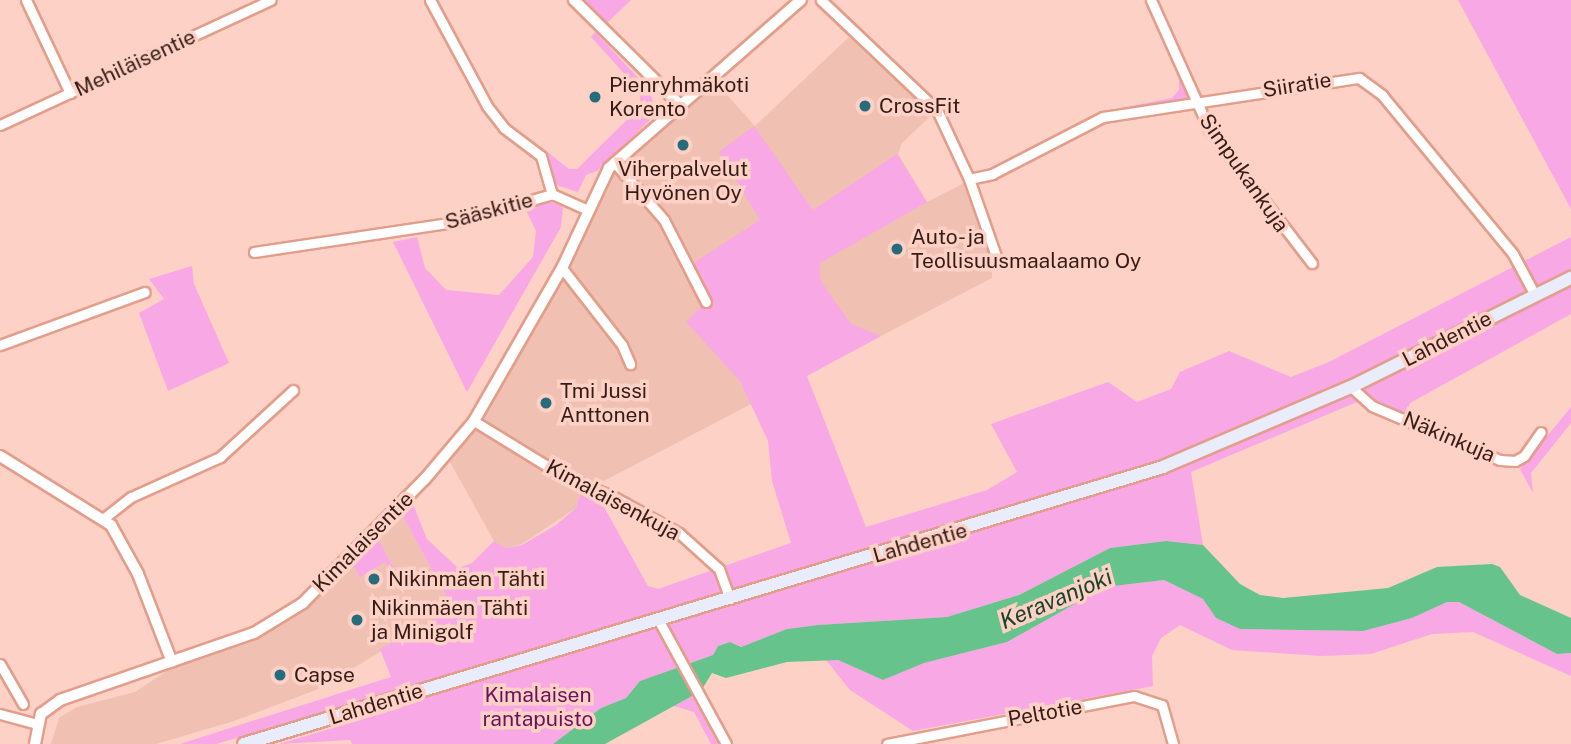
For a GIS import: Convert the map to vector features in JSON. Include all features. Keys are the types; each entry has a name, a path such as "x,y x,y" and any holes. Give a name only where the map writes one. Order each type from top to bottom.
{"main road":[{"name":"Lahdentie","path":"244,744 1096,490 1198,454 1351,387 1571,278"}],"street":[{"path":"26,0 70,93"},
{"name":"Mehiläisentie","path":"0,125 270,0"},
{"path":"430,0 487,106 504,128 541,156 552,194"},
{"path":"574,0 679,104"},
{"path":"588,210 614,162 801,0"},
{"path":"821,0 937,110 969,180 998,262"},
{"name":"Simpukankuja","path":"1150,0 1171,37 1196,103 1216,137 1312,263"},
{"name":"Siiratie","path":"969,180 992,174 1102,117 1336,78 1366,81 1513,254 1535,295"},
{"path":"614,162 664,220 706,302"},
{"name":"Sääskitie","path":"254,252 454,222 552,194 588,210"},
{"name":"Kimalaisentie","path":"37,724 48,707 60,700 254,633 303,603 425,479 474,421 562,268 588,210"},
{"path":"562,268 614,334 629,364"},
{"path":"0,345 145,292"},
{"name":"Näkinkuja","path":"1351,387 1373,406 1500,460 1515,461 1524,456 1541,432"},
{"path":"104,518 131,498 220,457 293,390"},
{"name":"Kimalaisenkuja","path":"474,421 565,477 614,497 679,533 704,552 719,569 730,599"},
{"path":"0,456 104,518 120,536 172,662"},
{"path":"659,621 726,744"},
{"path":"0,664 23,704"},
{"name":"Peltotie","path":"887,744 1134,696 1161,705 1173,744"},
{"path":"0,714 37,724 35,744"}],"shaded area":[{"path":"849,37 934,113 902,143 898,154 927,202 966,182 992,255 992,278 600,483 599,498 581,492 576,508 522,544 506,548 494,541 446,455 504,370 605,174 711,77 755,126"},
{"path":"401,513 448,599 432,620 321,688 234,721 156,744 51,744 59,718 77,707 135,692 170,669 211,656 303,603"}],"green space":[{"path":"584,0 631,0 607,23"},
{"path":"1458,0 1571,0 1571,209"},
{"path":"595,32 644,84 653,103 647,110 651,119 597,171 586,175 578,192 550,183 541,156 545,150 569,169 577,169 641,106 639,90 591,37"},
{"path":"1179,67 1196,103 1106,111 1172,98 1179,90"},
{"name":"Kimalaisen rantapuisto","path":"754,126 813,210 897,154 927,202 820,263 820,280 851,324 881,336 807,376 866,527 987,490 1017,472 991,424 1108,382 1137,402 1171,389 1180,372 1229,351 1291,377 1329,362 1571,237 1571,314 1410,403 1404,418 1364,399 1191,472 1203,545 1166,541 1110,548 1019,595 947,617 818,625 787,629 741,647 730,642 718,646 713,655 640,681 626,698 601,708 553,744 352,744 350,740 279,744 401,708 395,691 216,744 180,744 391,677 380,649 432,620 448,599 401,513 412,502 427,539 458,568 472,563 494,541 506,548 522,545 556,525 576,508 581,492 599,498 648,586 658,589 791,543 772,481 768,441 740,381 686,322 706,302 689,266 760,220 719,152"},
{"path":"548,201 563,207 561,227 467,392 393,242 417,237 425,268 446,290 499,295 533,257 536,231 525,208"},
{"path":"192,266 194,284 229,363 168,391 139,313 164,299 149,279"},
{"path":"1571,407 1571,423 1531,473 1533,493 1520,469"},
{"path":"377,538 400,579 385,562 360,577 352,563"},
{"path":"1164,580 1203,599 1216,618 1240,629 1363,631 1412,618 1447,602 1459,602 1557,654 1571,653 1571,676 1473,632 1432,634 1371,654 1321,656 1232,650 1180,625 1161,638 1152,656 1153,686 913,731 850,690 826,660 838,660 883,680 924,663 1007,642 1105,587"},
{"path":"690,694 718,744 711,744 694,712 671,705"}],"water":[{"name":"Keravanjoki","path":"1166,541 1203,545 1240,584 1260,595 1283,598 1388,588 1437,567 1492,564 1500,567 1520,595 1571,618 1571,653 1557,654 1459,602 1447,602 1412,618 1363,631 1240,629 1216,618 1203,599 1164,580 1105,587 1007,642 924,663 883,680 838,660 787,662 726,678 712,673 701,691 605,744 553,744 601,708 626,698 640,681 713,655 718,646 730,642 741,647 787,629 818,625 947,617 1019,595 1110,548"}],"place":[{"name":"Pienryhmäkoti Korento","path":"595,97"},
{"name":"CrossFit","path":"865,106"},
{"name":"Viherpalvelut Hyvönen Oy","path":"683,145"},
{"name":"Auto- ja Teollisuusmaalaamo Oy","path":"897,249"},
{"name":"Tmi Jussi Anttonen","path":"546,403"},
{"name":"Nikinmäen Tähti","path":"374,579"},
{"name":"Nikinmäen Tähti ja Minigolf","path":"357,620"},
{"name":"Capse","path":"280,675"}]}
